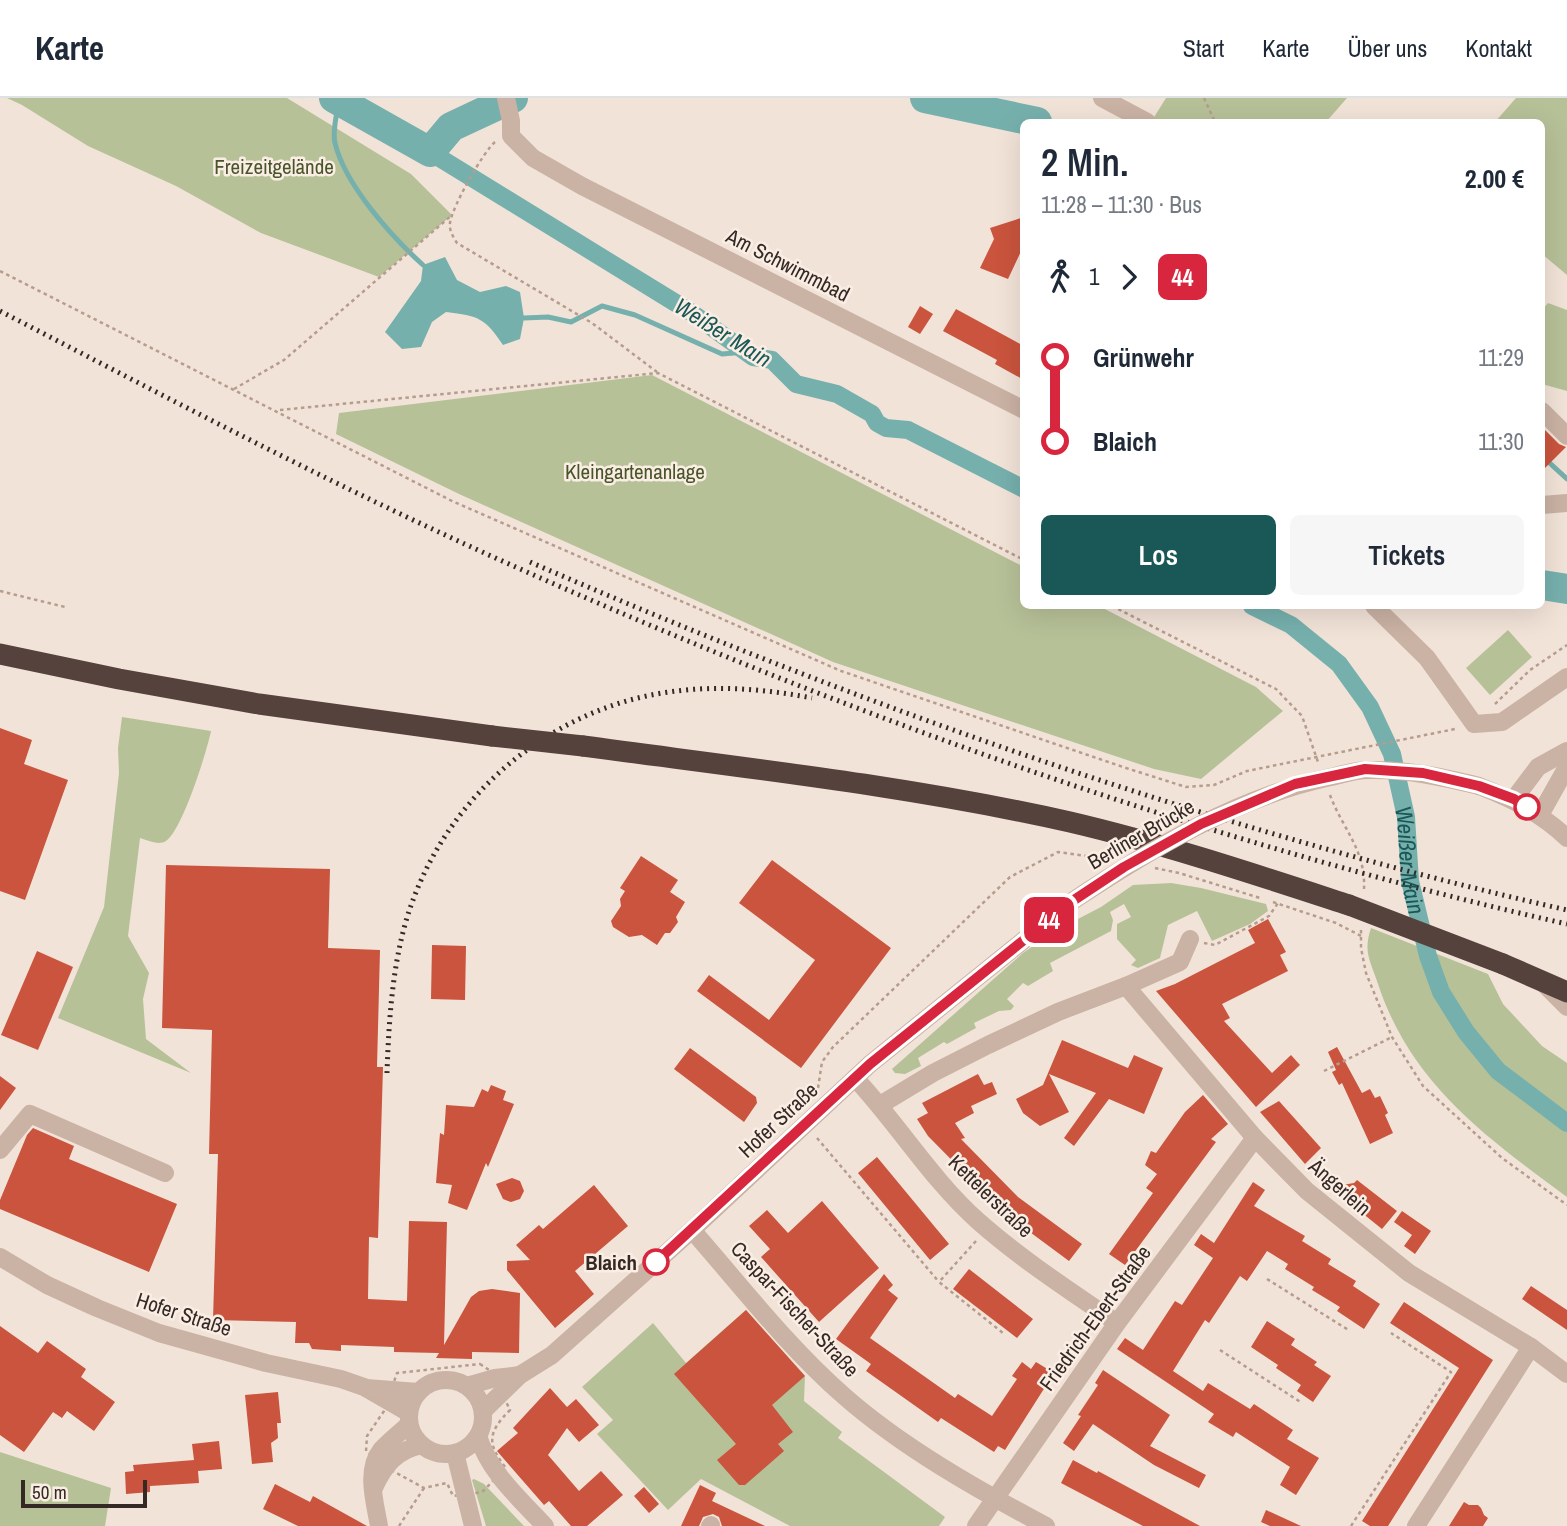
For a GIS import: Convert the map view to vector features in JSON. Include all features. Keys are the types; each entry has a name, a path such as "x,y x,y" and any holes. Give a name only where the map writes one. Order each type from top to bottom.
{"highway":[{"path":"0,654 118,680 259,704 893,788 1068,822 1356,902 1567,992"}],"street":[{"path":"506,98 511,128"},
{"path":"1102,98 1141,119"},
{"name":"Am Schwimmbad","path":"511,128 533,158 582,186 1020,408"},
{"path":"1545,414 1567,436"},
{"path":"1545,505 1567,503"},
{"path":"1377,609 1427,658 1474,724 1502,723 1567,677"},
{"path":"1514,799 1538,767 1567,751"},
{"path":"1540,815 1567,767"},
{"name":"Berliner Brücke","path":"1071,902 1124,867 1201,824 1295,784 1365,769 1423,773 1479,786 1514,799 1540,815 1567,838"},
{"name":"Hofer Straße","path":"467,1386 498,1385 552,1355 692,1230 855,1078 1071,902"},
{"path":"880,1105 933,1073 988,1045 1058,1012 1180,962 1190,939"},
{"path":"1537,978 1567,1007"},
{"name":"Ängerlein","path":"1126,986 1255,1138 1307,1191 1409,1273 1531,1347 1567,1374"},
{"name":"Kettelerstraße","path":"855,1078 931,1170 987,1228 1028,1261 1117,1323"},
{"path":"0,1150 30,1114 165,1173"},
{"name":"Friedrich-Ebert-Straße","path":"976,1526 1117,1323 1255,1138"},
{"name":"Caspar-Fischer-Straße","path":"692,1230 796,1348 844,1396 889,1431 995,1499 1046,1526"},
{"name":"Hofer Straße","path":"0,1257 47,1285 159,1333 252,1359 341,1379 389,1396 418,1392"},
{"path":"1416,1526 1531,1347"},
{"path":"237,1370 252,1359"},
{"path":"436,1381 457,1381 467,1386 475,1393 483,1411 484,1419 478,1436 458,1452 438,1453 422,1446 416,1439 409,1418 412,1401 418,1392 436,1381"},
{"name":"Hofer Straße","path":"483,1411 498,1385"},
{"name":"Hofer Straße","path":"389,1396 409,1418"},
{"path":"379,1526 374,1488 382,1449 409,1418"},
{"path":"478,1436 499,1477 545,1526"},
{"path":"381,1462 403,1450 422,1446"},
{"path":"458,1452 499,1477"},
{"path":"458,1452 473,1526"}],"path":[{"path":"1204,98 1213,119"},
{"path":"511,128 493,143 477,166 452,215 449,226 457,243 592,323 658,373 1020,558"},
{"path":"233,390 284,360 452,215"},
{"path":"0,271 452,501 841,671 1126,768 1186,787 1214,785 1247,771 1441,733"},
{"path":"277,410 658,373"},
{"path":"0,591 65,607"},
{"path":"1118,609 1276,689 1303,716 1321,769"},
{"path":"1474,724 1530,670 1567,645"},
{"path":"1329,794 1355,841 1364,875 1356,902"},
{"path":"1190,939 1215,945 1269,916 1278,903 1336,923 1361,936"},
{"path":"1362,924 1361,948 1366,973 1392,1037 1423,1086 1502,1158 1567,1205"},
{"path":"1324,1071 1392,1037"},
{"path":"806,1125 939,1282 1003,1333"},
{"path":"939,1282 987,1228"},
{"path":"1267,1279 1350,1331"},
{"path":"1351,1526 1451,1373 1391,1333"},
{"path":"1220,1350 1302,1403"},
{"path":"480,1364 492,1372 510,1410 498,1422 492,1433 491,1444 494,1453 506,1468 482,1492 453,1496 447,1483 424,1488 381,1462 366,1451 367,1436 374,1422 382,1415 389,1396 397,1373 480,1364"},
{"path":"399,1526 424,1488"}],"green space":[{"name":"Freizeitgelände","path":"7,98 287,98 411,174 452,215 379,277 261,233 176,186 88,146"},
{"path":"1166,98 1347,98 1329,119 1153,119"},
{"path":"1516,98 1567,98 1567,275 1545,257 1545,119 1498,119"},
{"path":"1548,303 1567,310 1567,391 1545,385 1545,306"},
{"name":"Kleingartenanlage","path":"652,375 1020,565 1020,609 1105,609 1256,687 1283,711 1201,779 1154,769 833,662 459,494 336,434 339,413"},
{"path":"1508,630 1532,657 1490,695 1466,668"},
{"path":"122,717 211,731 193,790 172,834 160,843 140,838 128,936 149,973 143,999 146,1039 191,1073 58,1018 104,907 119,773 118,748"},
{"path":"1171,883 1266,904 1268,911 1250,924 1212,941 1197,911 1168,925 1160,958 1138,968 1131,965 1136,960 1117,939 1117,924 1131,917 1124,904 1110,912 1113,920 1111,931 1050,963 1053,971 1028,986 1023,983 1007,999 1014,1006 1011,1010 999,1011 974,1023 976,1028 947,1044 944,1042 918,1058 921,1066 905,1074 895,1073 892,1069 1023,953 1053,932 1101,907 1133,885"},
{"path":"1371,928 1488,974 1503,1004 1542,1046 1567,1063 1567,1197 1480,1130 1431,1080 1392,1019 1378,984 1368,950"},
{"path":"746,1310 805,1376 804,1401 842,1432 838,1438 945,1517 939,1526 790,1526 701,1479 668,1510 597,1434 613,1420 582,1387 653,1323 686,1363"},
{"path":"0,1452 111,1488 105,1526 0,1526"},
{"path":"472,1480 484,1484 524,1526 486,1526"}],"water":[{"path":"445,257 457,280 480,292 506,286 520,292 524,318 520,339 503,345 480,320 446,312 432,322 421,347 402,349 385,332 421,281 423,265"}],"building":[{"path":"1020,218 1020,254 1008,279 980,268 994,239 990,228"},
{"path":"920,306 933,314 920,334 908,327"},
{"path":"956,309 1020,344 1020,378 995,364 997,360 943,331"},
{"path":"1545,430 1566,447 1545,468"},
{"path":"0,728 32,740 24,764 68,780 25,900 0,891"},
{"path":"641,856 678,880 670,892 685,902 676,917 678,922 670,933 665,933 657,945 642,935 629,937 613,927 611,921 621,906 620,899 625,891 620,888"},
{"path":"772,860 891,948 801,1068 697,991 709,975 769,1020 815,960 739,903"},
{"path":"166,865 330,869 328,948 380,950 377,1067 383,1067 378,1238 369,1237 368,1299 407,1301 409,1221 447,1222 444,1345 471,1297 479,1291 492,1289 520,1293 519,1353 472,1352 472,1359 436,1358 439,1353 394,1352 394,1347 341,1345 341,1351 312,1349 309,1343 295,1343 296,1322 213,1320 218,1154 209,1154 212,1030 162,1028"},
{"path":"1268,919 1286,952 1280,955 1288,971 1222,1004 1230,1018 1224,1021 1272,1073 1291,1055 1300,1065 1256,1107 1156,991 1255,943 1248,930"},
{"path":"432,945 466,946 465,1000 431,999"},
{"path":"37,951 73,967 38,1050 1,1035"},
{"path":"1062,1040 1128,1068 1134,1055 1163,1068 1144,1114 1109,1099 1074,1146 1064,1138 1096,1093 1049,1074 1069,1112 1040,1126 1023,1113 1016,1099 1043,1085"},
{"path":"1337,1047 1362,1093 1370,1089 1375,1098 1380,1096 1393,1133 1370,1144 1342,1083 1339,1085 1332,1072 1336,1070 1328,1052"},
{"path":"690,1048 756,1097 757,1103 744,1122 674,1069"},
{"path":"978,1074 984,1085 992,1082 997,1094 971,1106 974,1113 955,1123 965,1138 961,1139 1018,1197 1082,1244 1069,1261 1004,1213 928,1136 917,1119 928,1113 922,1103"},
{"path":"0,1076 16,1088 0,1110"},
{"path":"491,1085 506,1091 503,1100 514,1104 467,1210 448,1203 452,1185 436,1183 440,1133 444,1135 446,1105 474,1107 482,1089 488,1092"},
{"path":"1203,1095 1228,1124 1211,1139 1216,1142 1125,1265 1109,1254 1153,1193 1146,1188 1157,1174 1145,1165 1151,1151 1156,1153 1185,1112"},
{"path":"1279,1101 1321,1148 1305,1164 1260,1112"},
{"path":"33,1128 74,1146 69,1159 177,1204 149,1272 0,1209 0,1200 27,1135"},
{"path":"877,1157 949,1244 930,1260 858,1173"},
{"path":"512,1178 520,1181 524,1191 520,1199 511,1202 503,1199 496,1184"},
{"path":"1357,1180 1397,1211 1382,1229 1336,1192 1342,1185"},
{"path":"1253,1182 1265,1190 1254,1206 1305,1236 1302,1241 1331,1259 1328,1264 1356,1281 1353,1286 1380,1304 1364,1329 1337,1311 1340,1307 1312,1290 1314,1287 1285,1269 1288,1264 1267,1251 1247,1281 1240,1276 1209,1323 1205,1320 1173,1371 1203,1391 1208,1383 1250,1409 1254,1404 1293,1430 1287,1439 1319,1458 1296,1495 1280,1485 1290,1467 1236,1432 1233,1437 1208,1422 1214,1414 1117,1349 1125,1338 1143,1350 1175,1301 1182,1305 1213,1258 1194,1245 1201,1234 1214,1243"},
{"path":"594,1185 628,1226 575,1271 594,1294 555,1328 507,1270 507,1261 530,1260 516,1245 539,1225 543,1229"},
{"path":"822,1201 879,1268 819,1322 761,1257 770,1249 749,1226 767,1210 788,1233"},
{"path":"1402,1211 1431,1231 1415,1254 1404,1246 1412,1235 1394,1222"},
{"path":"969,1269 1033,1319 1017,1338 953,1289"},
{"path":"884,1274 893,1285 888,1290 898,1298 870,1338 955,1398 958,1394 992,1416 1017,1379 1012,1376 1022,1362 1031,1369 1036,1362 1054,1373 1005,1450 998,1446 994,1452 941,1418 938,1422 866,1371 871,1364 836,1339"},
{"path":"1531,1286 1567,1310 1567,1330 1522,1299"},
{"path":"1404,1302 1493,1360 1388,1526 1370,1526 1362,1521 1459,1368 1390,1323"},
{"path":"746,1310 805,1376 772,1405 793,1432 778,1444 784,1451 745,1485 739,1485 717,1460 736,1444 674,1374"},
{"path":"1267,1321 1295,1339 1291,1345 1317,1362 1314,1365 1331,1376 1313,1402 1297,1391 1301,1385 1251,1347"},
{"path":"0,1326 38,1353 47,1341 86,1369 81,1377 115,1402 94,1431 67,1411 62,1418 53,1412 24,1452 0,1435"},
{"path":"1103,1370 1170,1415 1150,1446 1206,1475 1199,1488 1154,1465 1093,1424 1074,1451 1063,1443 1098,1385 1095,1383"},
{"path":"550,1388 567,1407 576,1399 599,1425 579,1442 567,1428 548,1455 579,1491 601,1471 623,1495 587,1526 571,1526 549,1501 544,1505 497,1451 518,1433 513,1428"},
{"path":"278,1392 281,1423 277,1423 278,1438 271,1443 273,1462 252,1464 245,1395"},
{"path":"219,1441 222,1469 198,1471 199,1483 150,1486 150,1492 126,1494 125,1472 134,1471 133,1465 194,1460 192,1444"},
{"path":"1073,1460 1200,1526 1143,1526 1061,1483"},
{"path":"275,1484 310,1502 313,1496 367,1526 298,1526 263,1509"},
{"path":"700,1485 716,1493 712,1501 765,1526 722,1526 719,1517 713,1514 703,1517 699,1526 681,1526"},
{"path":"644,1487 659,1504 649,1513 634,1496"},
{"path":"1464,1502 1481,1508 1488,1518 1483,1526 1449,1526"},
{"path":"1266,1510 1301,1526 1270,1526 1261,1522"}],"waterway":[{"name":"Weißer Main","path":"334,98 430,152 451,127 513,98"},
{"name":"Weißer Main","path":"925,98 1023,119"},
{"path":"339,101 334,138 340,159 371,209 423,265"},
{"name":"Weißer Main","path":"430,152 692,313 753,357 772,360 796,384 837,394 872,414 877,423 886,428 908,430 1020,487"},
{"path":"524,318 548,317 571,322 602,306 635,315 722,354 746,352"},
{"path":"1545,459 1567,479"},
{"name":"Weißer Main","path":"1545,585 1567,589"},
{"name":"Weißer Main","path":"1258,609 1291,625 1339,664 1370,707 1392,754 1406,817 1410,881 1428,956 1441,992 1466,1032 1498,1071 1567,1123"}],"railway":[{"path":"0,311 253,441 444,535 637,620 767,673 897,723 1162,814 1296,855 1567,924"},
{"path":"530,562 784,667 1041,760 1302,842 1567,910"},
{"path":"387,1073 397,963 413,900 431,860 454,824 481,791 512,761 548,736 586,716 626,701 669,692 705,689 776,692 812,698"}],"bus line":[{"name":"44","path":"656,1262 870,1064 1071,902 1124,867 1201,824 1295,784 1365,769 1423,773 1479,786 1514,799 1527,807"}],"place":[{"name":"Blaich","path":"656,1262"}]}
